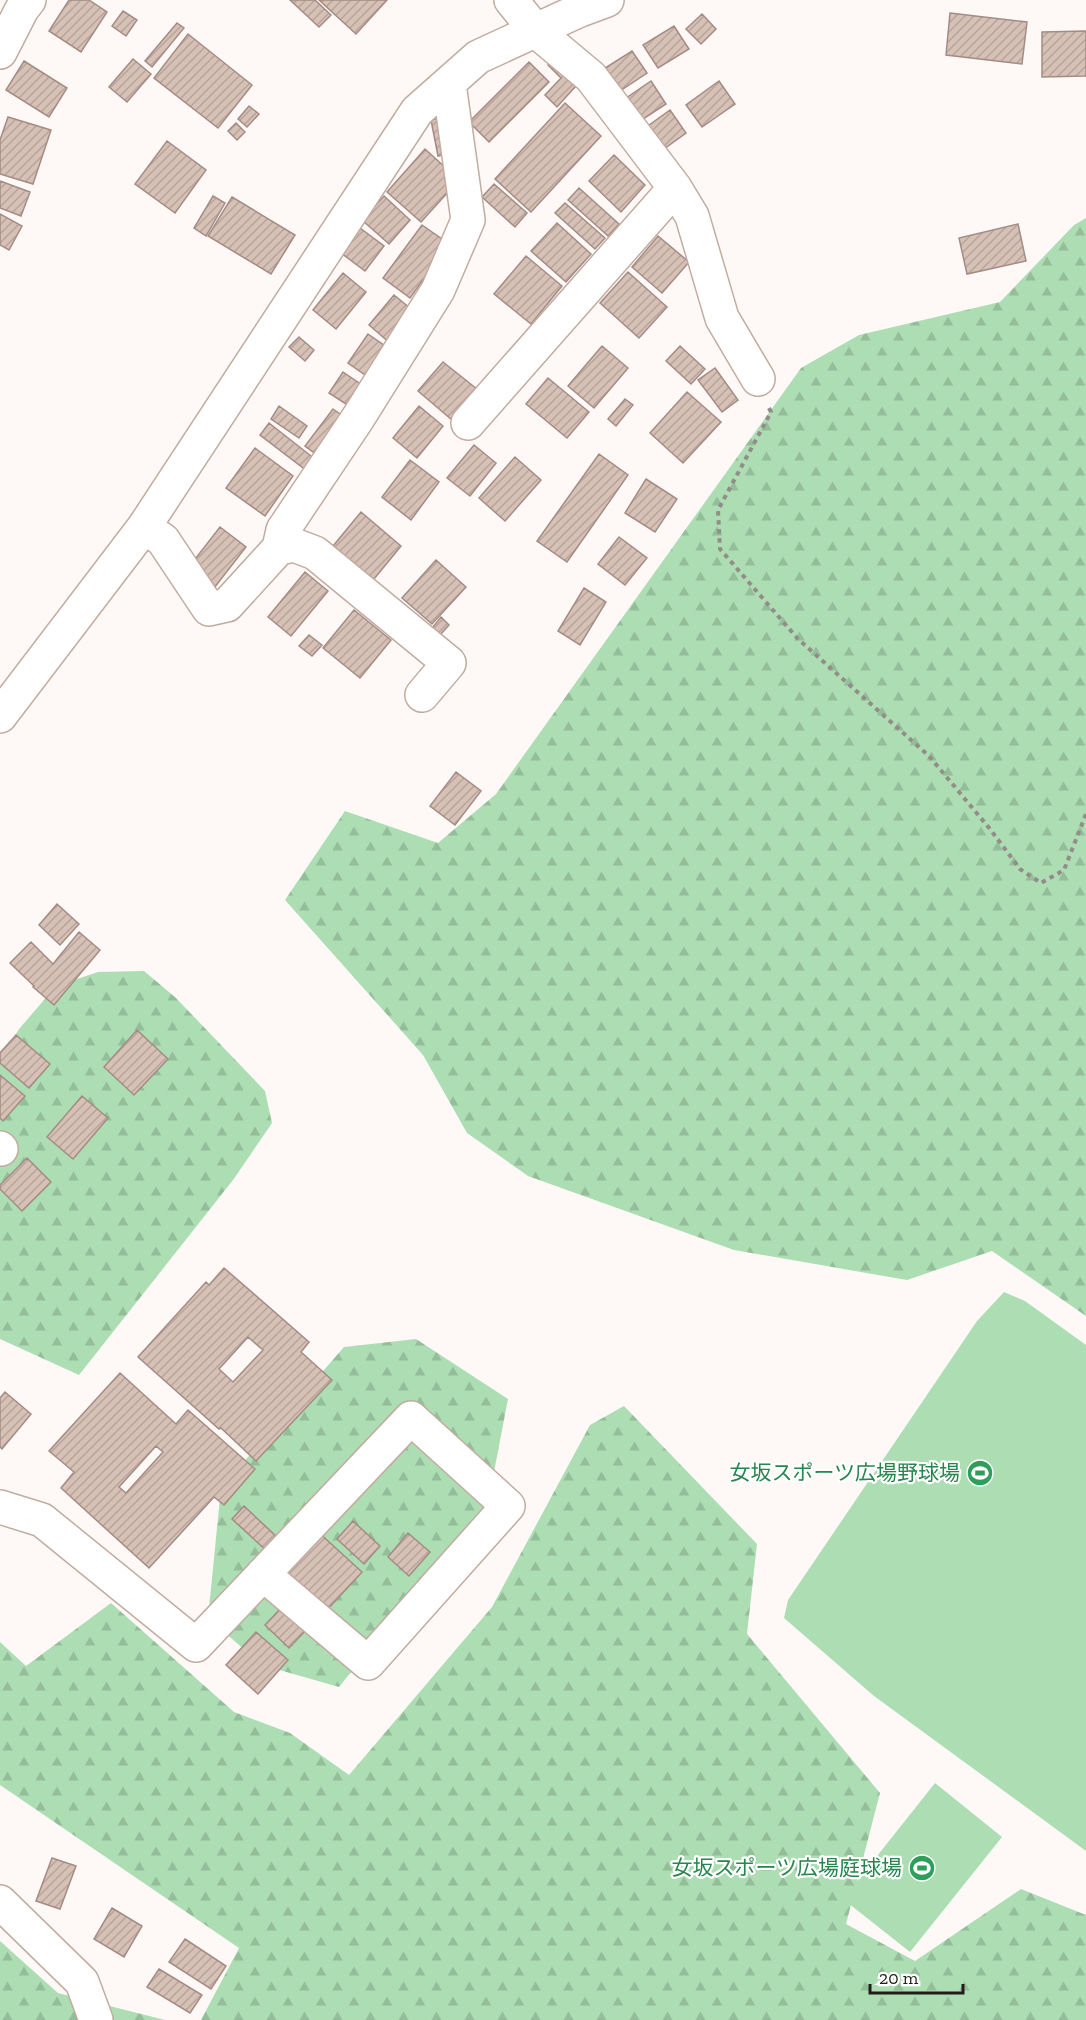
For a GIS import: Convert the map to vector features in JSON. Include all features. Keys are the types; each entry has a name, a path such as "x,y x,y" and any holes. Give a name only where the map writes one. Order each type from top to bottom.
{"street":[{"path":"0,52 29,0"},
{"path":"511,0 536,31 591,77 675,188 692,216 722,318 758,379"},
{"path":"0,716 144,527 417,111 478,57 608,0"},
{"path":"144,527 163,540 209,609 227,605 279,548 283,530 358,418 438,290 468,220 448,84"},
{"path":"468,423 675,188"},
{"path":"279,548 294,545 315,553 449,663 422,695"},
{"path":"0,1507 42,1520 196,1645 263,1574 411,1418 508,1506 368,1664 263,1574"},
{"path":"0,1902 82,1982 96,2020"}],"path":[{"path":"758,379 771,412 718,510 720,549 798,639 929,756 1020,869 1041,883 1064,870 1086,814"}],"green space":[{"path":"1086,218 1086,1316 992,1251 907,1280 734,1250 528,1176 467,1133 423,1055 285,900 345,811 438,843 496,794 801,368 859,335 1000,302 1074,225"},
{"path":"144,971 176,998 265,1091 272,1123 233,1180 79,1375 0,1339 0,1059 19,1029 56,986 98,972"},
{"name":"女坂スポーツ広場野球場","path":"1004,1292 1025,1301 1086,1345 1086,1851 874,1696 784,1618 788,1600 977,1321"},
{"path":"416,1339 508,1399 488,1503 339,1687 262,1665 208,1618 221,1488 344,1347"},
{"path":"624,1406 757,1544 747,1634 880,1793 846,1924 915,1961 1021,1889 1086,1915 1086,2020 201,2020 239,1948 0,1785 0,1642 26,1666 111,1603 234,1712 290,1733 349,1775 492,1607 590,1425"},
{"name":"女坂スポーツ広場庭球場","path":"935,1783 1002,1837 910,1952 843,1899"},
{"path":"0,1941 58,1993 165,2020 0,2020"}],"building":[{"path":"69,0 89,0 107,12 81,52 49,31"},
{"path":"290,0 315,0 331,15 319,27"},
{"path":"319,0 387,0 356,34"},
{"path":"123,11 137,20 126,36 112,26"},
{"path":"950,13 1027,22 1022,64 946,55"},
{"path":"702,14 716,29 701,44 686,29"},
{"path":"177,23 184,28 152,67 145,61"},
{"path":"674,26 689,49 658,68 643,45"},
{"path":"1086,31 1086,76 1042,77 1042,32"},
{"path":"188,34 252,85 218,128 154,78"},
{"path":"632,51 647,73 617,93 602,70"},
{"path":"557,56 584,77 557,107 545,95 561,78 548,65"},
{"path":"133,59 151,74 127,102 109,87"},
{"path":"24,61 67,88 49,117 6,90"},
{"path":"529,62 549,82 489,142 469,122"},
{"path":"651,81 666,104 634,125 619,103"},
{"path":"719,81 735,104 702,127 686,105"},
{"path":"565,103 601,136 531,212 495,179"},
{"path":"249,106 259,114 247,127 238,119"},
{"path":"670,110 686,133 657,154 641,131"},
{"path":"8,117 51,130 33,184 0,174 0,140"},
{"path":"446,117 452,153 438,156 431,120"},
{"path":"236,123 245,132 237,140 228,131"},
{"path":"167,141 206,170 175,213 135,184"},
{"path":"425,149 459,180 421,222 387,192"},
{"path":"614,155 645,185 621,212 589,181"},
{"path":"0,181 30,192 21,216 0,208"},
{"path":"494,184 527,213 515,227 482,197"},
{"path":"579,188 619,224 608,236 568,200"},
{"path":"213,196 225,203 206,236 194,228"},
{"path":"384,196 410,220 389,244 362,220"},
{"path":"232,197 295,235 271,274 208,236"},
{"path":"565,203 605,238 595,249 555,213"},
{"path":"0,214 22,226 9,250 0,245"},
{"path":"557,223 591,254 566,282 531,251"},
{"path":"1018,224 1026,261 967,274 959,238"},
{"path":"422,225 449,244 410,298 383,278"},
{"path":"360,228 384,246 365,271 341,253"},
{"path":"658,236 689,262 662,293 632,267"},
{"path":"526,256 562,286 531,324 494,294"},
{"path":"628,272 667,307 639,338 600,303"},
{"path":"343,273 366,292 336,329 313,310"},
{"path":"394,295 416,313 391,344 369,325"},
{"path":"368,334 388,348 368,377 348,363"},
{"path":"299,337 314,350 305,361 289,347"},
{"path":"602,346 628,368 594,408 568,386"},
{"path":"680,346 705,369 691,384 666,361"},
{"path":"443,362 477,389 452,420 418,391"},
{"path":"715,368 738,400 722,412 698,380"},
{"path":"343,372 362,385 349,406 329,393"},
{"path":"548,378 589,412 567,438 526,404"},
{"path":"687,392 721,422 683,463 650,433"},
{"path":"625,399 633,405 616,426 608,419"},
{"path":"279,406 307,426 299,438 271,419"},
{"path":"419,406 443,426 417,458 393,438"},
{"path":"333,409 353,423 325,461 305,446"},
{"path":"269,423 320,463 311,474 260,435"},
{"path":"474,445 496,463 470,496 447,478"},
{"path":"255,448 293,476 265,516 226,488"},
{"path":"599,454 628,475 567,562 537,541"},
{"path":"515,457 541,480 505,521 479,498"},
{"path":"410,460 439,482 411,520 382,497"},
{"path":"646,479 677,499 655,532 625,513"},
{"path":"361,512 401,546 365,590 324,557"},
{"path":"220,527 246,547 211,592 185,572"},
{"path":"619,537 647,558 625,585 598,564"},
{"path":"436,560 466,587 432,624 402,598"},
{"path":"305,572 328,591 291,636 268,617"},
{"path":"584,588 606,602 580,645 558,631"},
{"path":"354,610 391,640 360,678 323,648"},
{"path":"441,617 449,625 431,645 423,639"},
{"path":"309,635 322,645 312,656 299,646"},
{"path":"456,772 481,791 455,825 430,806"},
{"path":"57,904 79,924 60,945 39,925"},
{"path":"79,932 100,950 54,1005 10,963 31,942 53,964"},
{"path":"137,1030 168,1059 134,1095 104,1067"},
{"path":"16,1035 50,1064 29,1088 0,1063 0,1053"},
{"path":"0,1075 25,1096 3,1121 0,1118"},
{"path":"82,1096 108,1118 73,1159 47,1137"},
{"path":"27,1158 51,1182 22,1211 0,1189 0,1185"},
{"path":"224,1268 309,1342 301,1352 332,1380 256,1461 138,1357 206,1282 209,1285","holes":["248,1337 263,1350 233,1382 219,1369"]},
{"path":"120,1373 176,1424 188,1410 255,1469 224,1505 214,1497 149,1568 61,1488 74,1472 49,1451","holes":["156,1446 163,1452 126,1493 119,1487"]},
{"path":"5,1392 31,1414 2,1449 0,1447 0,1398"},
{"path":"244,1506 279,1539 268,1552 232,1519"},
{"path":"353,1521 380,1546 364,1564 337,1539"},
{"path":"317,1531 362,1572 327,1610 282,1569"},
{"path":"408,1533 430,1552 409,1576 388,1557"},
{"path":"283,1606 307,1629 289,1648 265,1625"},
{"path":"256,1632 288,1660 258,1694 226,1665"},
{"path":"52,1858 76,1866 60,1909 36,1901"},
{"path":"112,1908 142,1926 124,1957 94,1939"},
{"path":"185,1939 226,1966 211,1989 169,1962"},
{"path":"159,1969 202,1995 190,2013 147,1987"}],"place":[{"name":"女坂スポーツ広場野球場","path":"980,1473"},
{"name":"女坂スポーツ広場庭球場","path":"922,1868"}]}
